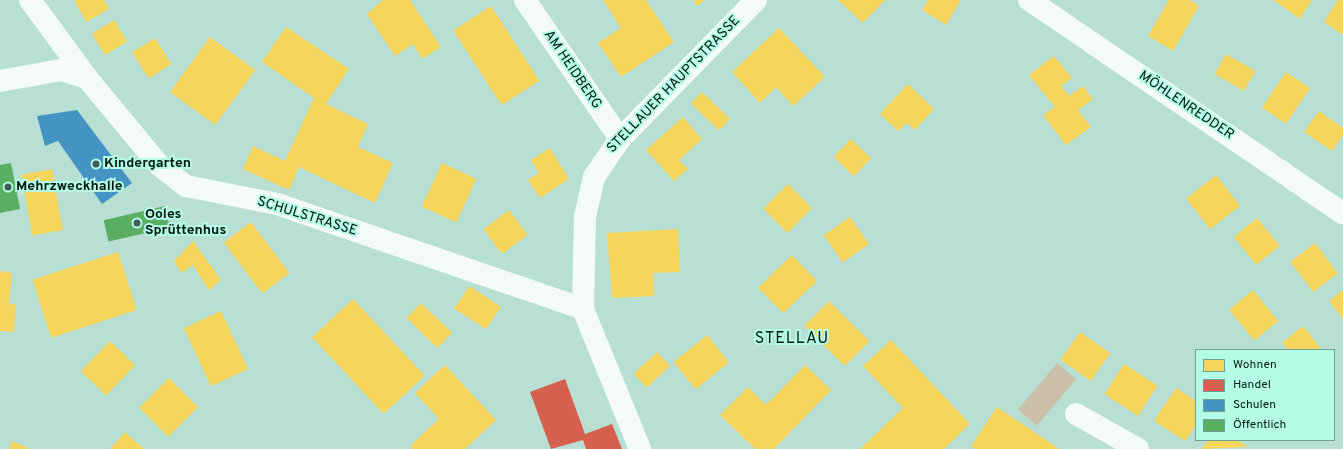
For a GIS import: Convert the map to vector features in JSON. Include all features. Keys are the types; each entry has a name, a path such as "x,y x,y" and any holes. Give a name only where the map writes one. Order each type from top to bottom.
{"street":[{"name":"SCHULSTRASSE","path":"30,0 88,78 159,165 186,186 277,204 583,309"},
{"name":"AM HEIDBERG","path":"524,0 620,139"},
{"name":"STELLAUER HAUPTSTRASSE","path":"640,449 583,309 585,217 593,184 620,139 756,0"},
{"name":"MÖHLENREDDER","path":"1029,0 1343,213"},
{"path":"0,80 62,70 88,78"},
{"path":"1076,414 1138,449"}],"shaded area":[{"path":"1057,363 1076,379 1037,426 1018,410"}],"building: Wohnen":[{"path":"74,0 104,0 109,9 86,22"},
{"path":"383,0 410,0 441,47 422,59 413,44 395,56 367,14"},
{"path":"603,0 646,0 674,42 621,77 598,43 621,28"},
{"path":"693,0 705,0 697,6"},
{"path":"838,0 885,0 863,23"},
{"path":"928,0 961,0 946,25 922,10"},
{"path":"1169,0 1190,0 1199,6 1173,51 1148,36"},
{"path":"1273,0 1312,0 1300,19"},
{"path":"1338,0 1343,0 1343,35 1324,22"},
{"path":"491,6 539,81 502,105 453,31"},
{"path":"114,20 127,41 105,55 92,34"},
{"path":"286,27 349,69 326,104 368,124 358,147 393,163 375,203 299,167 289,190 243,169 253,146 285,161 314,98 262,62"},
{"path":"779,28 825,77 793,106 776,87 760,103 732,72"},
{"path":"210,37 255,70 215,125 170,92"},
{"path":"155,38 171,64 149,79 132,52"},
{"path":"1226,54 1255,71 1244,91 1214,74"},
{"path":"1054,56 1072,78 1061,86 1069,96 1083,86 1093,99 1078,110 1091,127 1066,145 1043,115 1055,107 1029,75"},
{"path":"1286,72 1310,88 1286,124 1262,108"},
{"path":"908,84 934,109 915,130 907,123 898,131 880,114"},
{"path":"702,92 730,119 719,131 691,104"},
{"path":"1319,111 1343,128 1343,135 1332,151 1304,132"},
{"path":"683,117 702,139 679,160 688,169 674,181 646,150"},
{"path":"851,139 871,158 854,176 834,157"},
{"path":"550,148 569,179 540,198 528,180 539,173 531,160"},
{"path":"442,163 476,179 456,223 422,207"},
{"path":"52,169 63,230 32,235 21,174"},
{"path":"1216,175 1240,206 1210,229 1186,198"},
{"path":"788,184 812,208 787,233 763,209"},
{"path":"509,210 528,235 502,254 483,229"},
{"path":"850,217 869,244 843,262 824,235"},
{"path":"1257,218 1280,246 1256,265 1234,237"},
{"path":"251,222 290,273 262,294 224,242"},
{"path":"678,229 680,272 653,273 654,296 612,298 607,233"},
{"path":"193,241 221,280 209,290 193,265 181,273 174,261"},
{"path":"1315,243 1338,273 1313,292 1290,262"},
{"path":"118,252 137,310 51,338 32,280"},
{"path":"792,255 817,281 783,314 758,288"},
{"path":"0,271 12,273 9,304 16,304 14,332 0,331"},
{"path":"469,286 501,307 486,329 454,309"},
{"path":"1253,290 1278,321 1254,341 1229,310"},
{"path":"1343,290 1343,319 1329,301"},
{"path":"353,299 425,376 384,414 312,337"},
{"path":"829,301 869,341 845,366 804,326"},
{"path":"421,303 452,333 437,348 406,318"},
{"path":"221,311 248,369 211,386 184,328"},
{"path":"1303,326 1321,349 1287,349 1282,343"},
{"path":"1080,332 1110,353 1091,381 1060,360"},
{"path":"707,335 729,362 696,389 674,362"},
{"path":"891,340 970,424 944,449 860,449 903,408 863,366"},
{"path":"110,341 135,365 106,396 81,371"},
{"path":"657,352 670,366 647,388 634,374"},
{"path":"1124,364 1158,386 1138,416 1104,394"},
{"path":"445,365 496,420 465,449 412,449 410,446 439,419 415,393"},
{"path":"805,365 831,390 774,449 755,449 720,415 748,387 766,405"},
{"path":"169,378 198,407 168,437 139,408"},
{"path":"1176,388 1195,400 1195,426 1185,441 1154,421"},
{"path":"997,407 1059,449 975,449 971,446"},
{"path":"125,432 144,449 110,449"},
{"path":"12,441 30,449 9,449"},
{"path":"1207,441 1239,441 1248,447 1202,449"}],"building: Handel":[{"path":"565,379 585,434 612,424 622,449 586,449 583,440 551,449 530,392"}],"building: Schulen":[{"name":"Kindergarten","path":"77,110 132,183 102,204 58,141 45,146 37,116"}],"building: Öffentlich":[{"name":"Mehrzweckhalle","path":"11,163 20,209 0,213 0,165"},
{"name":"Ooles Sprüttenhus","path":"165,206 170,227 109,242 104,220"}],"place":[{"name":"Kindergarten","path":"96,164"},
{"name":"Mehrzweckhalle","path":"8,187"},
{"name":"Ooles Sprüttenhus","path":"137,223"}],"district":[{"name":"STELLAU","path":"792,339"}]}
